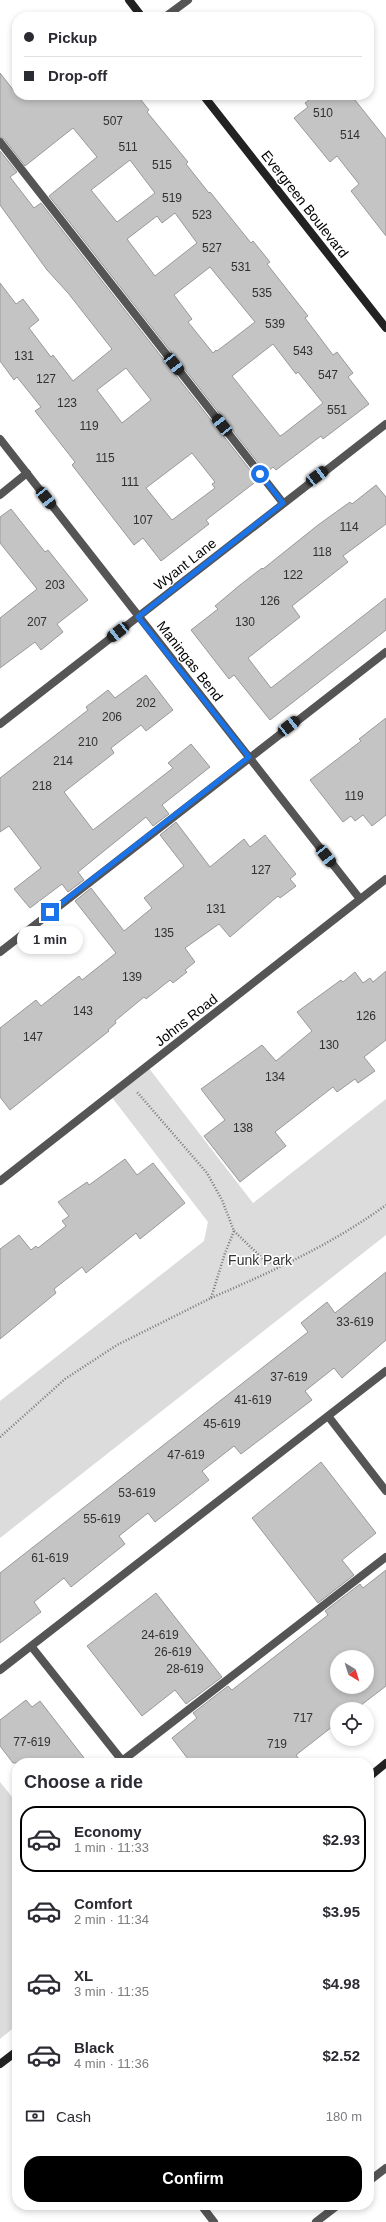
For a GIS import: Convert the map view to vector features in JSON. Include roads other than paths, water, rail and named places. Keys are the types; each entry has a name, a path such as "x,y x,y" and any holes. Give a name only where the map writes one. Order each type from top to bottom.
{"street":[{"path":"129,0 138,12"},
{"path":"172,12 188,0"},
{"name":"Evergreen Boulevard","path":"207,100 386,328"},
{"path":"0,142 283,503"},
{"name":"Wyant Lane","path":"0,724 386,424"},
{"name":"Maningas Bend","path":"0,439 360,899"},
{"path":"0,495 27,473"},
{"path":"0,952 386,652"},
{"name":"Johns Road","path":"0,1181 386,878"},
{"path":"0,1670 386,1371"},
{"path":"328,1416 386,1491"},
{"path":"128,1758 386,1557"},
{"path":"31,1646 120,1758"},
{"path":"374,1773 386,1763"},
{"path":"0,2064 12,2055"},
{"path":"374,2177 386,2168"},
{"path":"205,2210 214,2222"},
{"path":"316,2222 332,2210"}],"park label":[{"name":"Funk Park","path":"260,1260"}]}
